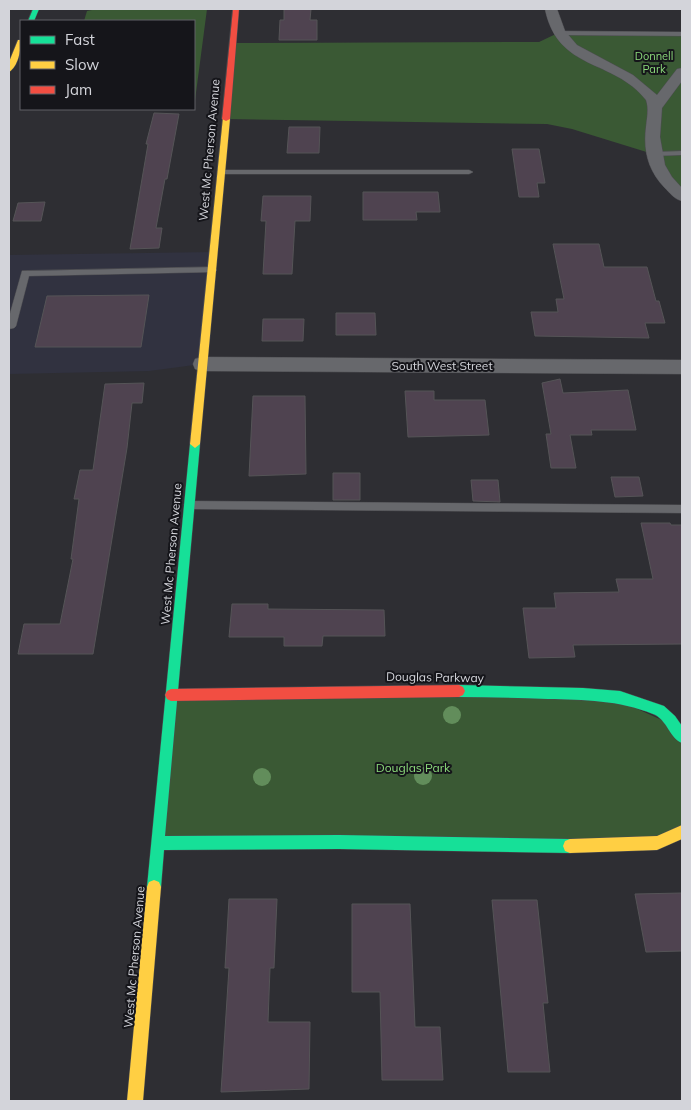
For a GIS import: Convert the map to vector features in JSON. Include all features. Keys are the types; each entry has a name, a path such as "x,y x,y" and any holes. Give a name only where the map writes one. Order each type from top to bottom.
{"street":[{"name":"West Mc Pherson Avenue","path":"135,1101 171,695 236,9"},
{"path":"551,9 558,33 572,48 643,88 654,101 656,108 652,144 654,154 663,177 682,196"},
{"path":"9,70 20,44"},
{"path":"656,108 682,72"},
{"name":"South West Street","path":"202,364 682,367"},
{"name":"Douglas Parkway","path":"171,695 405,690 608,695 657,708 677,726 682,737"},
{"path":"158,843 339,842 560,846 657,843 682,832"}],"lane":[{"path":"558,33 682,34"},
{"path":"654,154 682,153"},
{"path":"222,172 469,172"},
{"path":"11,326 25,273 212,270"},
{"path":"189,505 682,510"}],"shaded area":[{"path":"214,252 202,364 149,371 9,374 9,255"}],"green space":[{"path":"97,9 207,9 195,100 195,20 84,20 87,11"},
{"name":"Donnell Park","path":"558,33 682,34 682,196 670,185 653,154 572,129 547,124 226,119 233,43 539,42"},
{"name":"Douglas Park","path":"171,695 607,695 677,727 682,737 682,832 670,839 158,843"}],"building":[{"path":"284,9 311,9 310,20 317,20 317,40 279,40 280,20 284,20"},
{"path":"154,113 179,114 156,228 162,228 159,248 130,249 148,144 146,144"},
{"path":"289,127 320,127 319,153 287,153"},
{"path":"512,149 539,149 545,183 537,183 539,197 519,197"},
{"path":"363,192 438,192 440,212 416,212 417,220 363,220"},
{"path":"263,196 311,196 310,221 295,221 292,274 263,274 266,221 261,221"},
{"path":"45,202 41,221 13,221 18,203"},
{"path":"553,244 599,244 604,267 647,267 656,301 659,301 665,323 645,323 649,338 535,336 531,312 558,312 556,299 564,299"},
{"path":"149,295 141,347 35,347 47,296"},
{"path":"336,313 375,313 376,335 336,335"},
{"path":"263,319 304,319 303,341 262,341"},
{"path":"560,379 563,393 628,390 636,430 591,430 592,435 570,435 576,468 551,468 546,434 551,434 542,383"},
{"path":"144,383 142,403 132,403 127,448 93,654 18,654 24,624 60,624 73,559 71,559 79,499 74,499 80,470 93,470 105,384"},
{"path":"405,391 434,391 434,400 485,400 489,435 408,437"},
{"path":"253,396 305,396 306,474 249,476"},
{"path":"333,473 360,473 360,500 333,500"},
{"path":"611,477 639,477 643,496 615,497"},
{"path":"471,480 498,480 500,502 473,501"},
{"path":"641,523 682,525 682,644 573,645 575,657 529,658 523,608 556,608 554,593 619,592 616,579 653,579"},
{"path":"232,604 268,604 268,609 384,610 385,636 323,636 322,646 284,646 284,637 229,637"},
{"path":"682,893 682,951 646,952 635,894"},
{"path":"229,899 277,899 274,968 270,968 268,1022 310,1022 309,1089 221,1092 229,968 225,968"},
{"path":"492,900 537,900 548,1003 543,1003 550,1072 508,1072"},
{"path":"352,904 410,904 415,1027 440,1027 443,1080 382,1080 380,992 352,992"}],"traffic: fast":[{"path":"31,20 36,9"},
{"path":"154,887 195,444"},
{"path":"459,691 583,694 620,697 660,710 671,720 682,737"},
{"path":"158,843 339,842 570,846"}],"traffic: slow":[{"path":"9,70 20,44"},
{"path":"195,444 226,119"},
{"path":"570,846 657,843 682,832"},
{"path":"135,1101 154,887"}],"traffic: jam":[{"path":"226,119 236,9"},
{"path":"171,695 459,691"}]}
